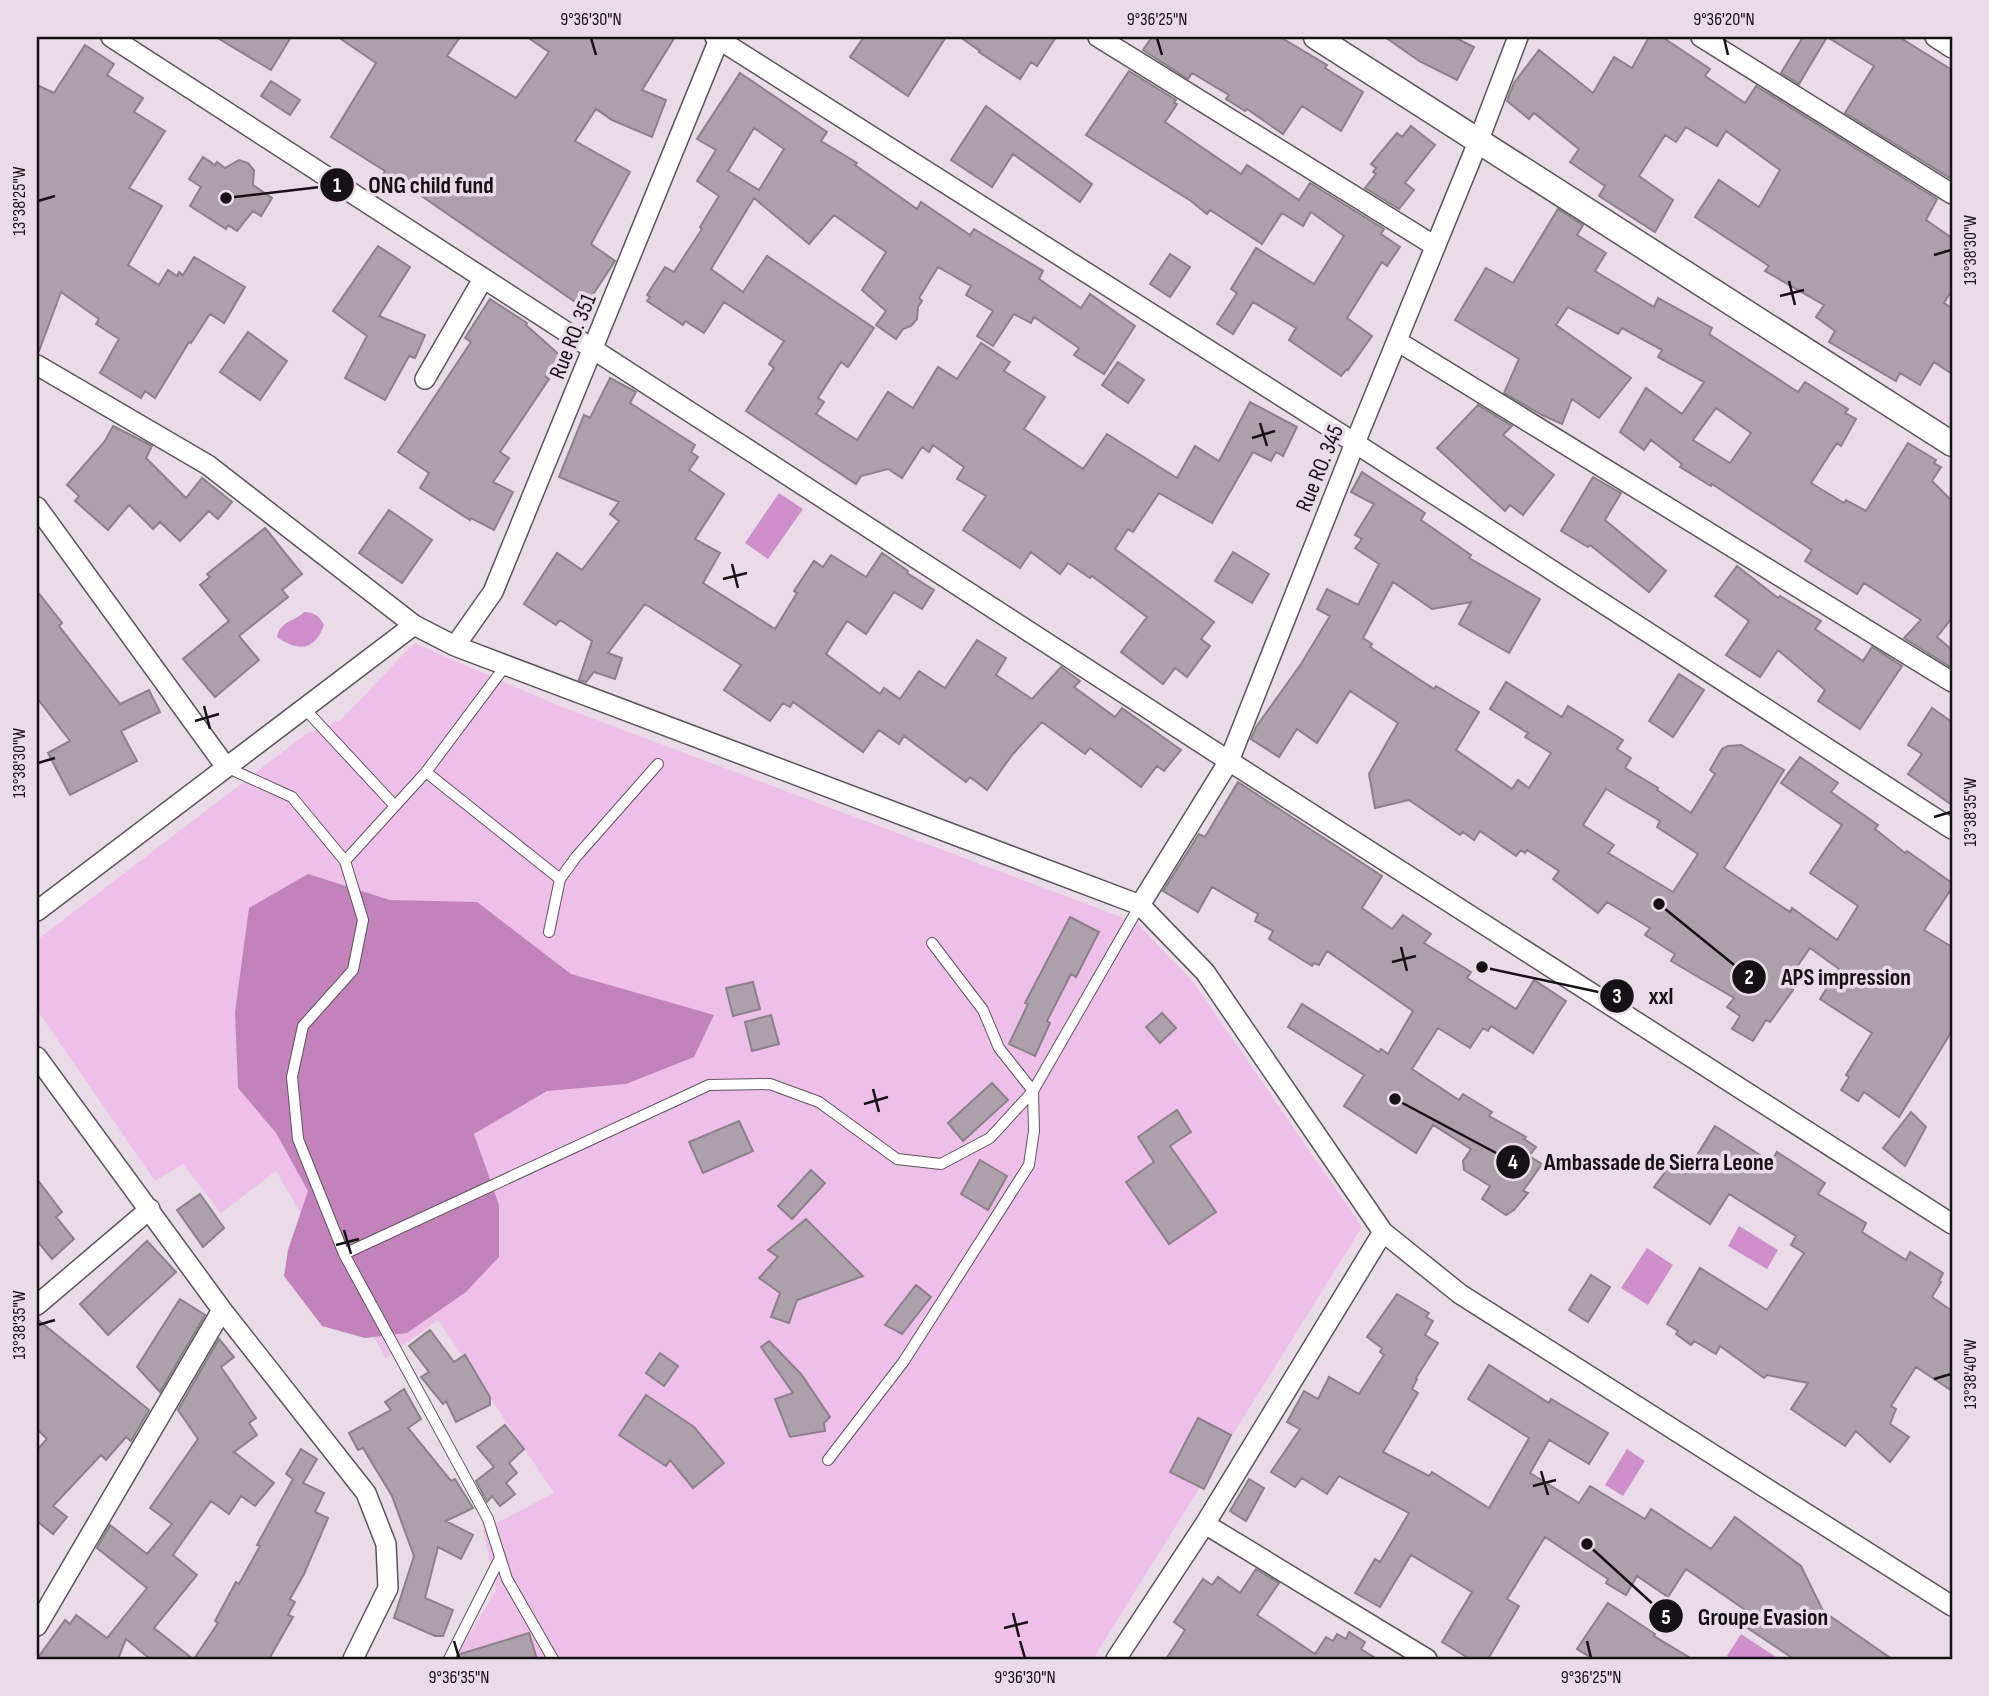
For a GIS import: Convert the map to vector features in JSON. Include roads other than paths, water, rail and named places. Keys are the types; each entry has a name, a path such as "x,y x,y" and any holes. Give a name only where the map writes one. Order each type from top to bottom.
{"street":[{"path":"111,37 593,351 1952,1224"},
{"path":"1098,37 1436,246"},
{"path":"1316,37 1952,444"},
{"name":"Rue RO. 345","path":"1140,905 1229,761 1518,37"},
{"path":"1701,37 1952,194"},
{"path":"1935,37 1952,48"},
{"path":"718,38 1355,443 1952,830"},
{"name":"Rue RO. 351","path":"455,646 493,592 718,38"},
{"path":"425,379 482,279"},
{"path":"1397,341 1952,682"},
{"path":"37,365 208,465 414,625 455,646 1140,905 1205,972 1382,1232 1460,1294 1952,1606"},
{"path":"37,507 226,767"},
{"path":"37,911 414,625"},
{"path":"37,1057 222,1310 366,1493 386,1544 388,1588 353,1659"},
{"path":"37,1305 150,1209"},
{"path":"1116,1659 1205,1524 1382,1232"},
{"path":"37,1626 222,1310"},
{"path":"1205,1524 1427,1659"}],"lane":[{"path":"345,861 426,772 506,665"},
{"path":"304,708 395,806"},
{"path":"549,932 561,879 576,857 658,764"},
{"path":"226,767 292,797 345,861 363,920 353,970 303,1026 292,1077 298,1139 344,1254 488,1519 507,1579 554,1659"},
{"path":"426,772 561,879"},
{"path":"344,1254 709,1085 770,1084 819,1102 897,1159 941,1164 990,1138 1033,1091 1140,905"},
{"path":"828,1460 904,1361 1029,1165 1034,1131 1033,1091 999,1048 982,1010 932,943"},
{"path":"449,1659 500,1558"}],"place":[{"name":"ONG child fund","path":"226,198"},
{"name":"APS impression","path":"1659,904"},
{"name":"xxl","path":"1482,967"},
{"name":"Ambassade de Sierra Leone","path":"1395,1099"},
{"name":"Groupe Evasion","path":"1587,1544"}]}
